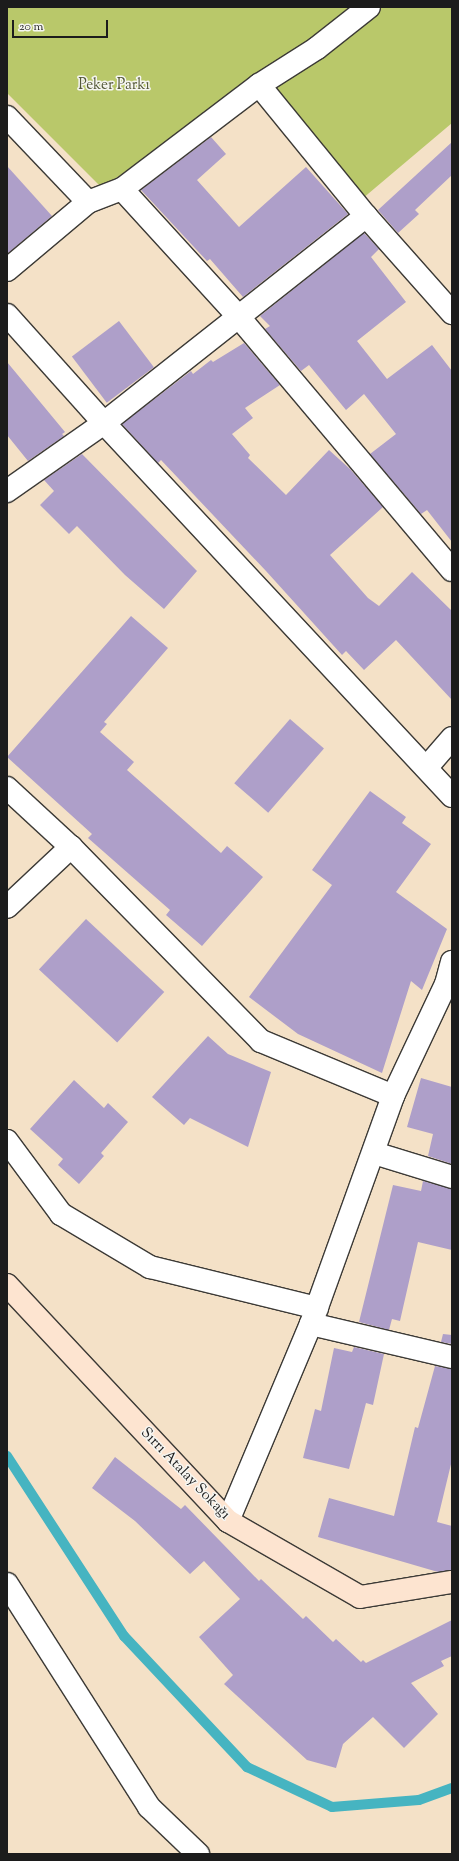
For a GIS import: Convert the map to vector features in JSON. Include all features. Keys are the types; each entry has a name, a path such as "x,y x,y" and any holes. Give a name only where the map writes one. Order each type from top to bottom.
{"main road":[{"name":"Sırrı Atalay Sokağı","path":"7,1285 228,1521 360,1597 452,1582"}],"street":[{"path":"7,270 88,202 122,189 259,85 317,48 369,7"},
{"path":"259,85 366,216 452,313"},
{"path":"7,117 88,202"},
{"path":"122,189 238,316 452,570"},
{"path":"7,491 104,423 366,216"},
{"path":"7,315 104,423 427,767 452,796"},
{"path":"427,767 452,738"},
{"path":"7,788 71,847 261,1040 393,1096"},
{"path":"7,907 71,847"},
{"path":"228,1521 314,1316 355,1197 374,1153 393,1096 449,985 452,962"},
{"path":"7,1141 61,1214 150,1267 452,1357"},
{"path":"374,1153 452,1176"},
{"path":"7,1584 148,1807 198,1854"}],"green space":[{"name":"Peker Parkı","path":"7,7 452,7 452,123 362,199 271,84 101,187 7,93"}],"building":[{"path":"211,137 226,154 197,180 239,227 306,167 348,214 243,297 210,259 207,261 141,190"},
{"path":"452,142 452,175 415,210 419,214 398,233 378,210"},
{"path":"7,166 52,216 7,254"},
{"path":"364,233 379,249 371,257 406,302 357,341 387,379 432,345 452,371 452,542 427,510 421,514 370,454 396,434 364,394 346,410 309,365 301,371 265,329 270,326 260,316"},
{"path":"119,321 154,367 107,403 72,357"},
{"path":"244,343 280,385 245,408 253,418 232,434 250,455 248,458 286,495 329,450 350,469 383,507 330,555 368,598 379,606 412,572 452,611 452,700 396,640 364,670 346,651 342,655 266,571 161,460 158,463 122,424 191,371 193,374 211,360 213,362"},
{"path":"7,362 65,432 62,434 64,436 28,461 7,435"},
{"path":"82,454 197,571 164,609 125,575 77,526 69,534 40,505 54,491 44,480"},
{"path":"131,616 168,648 104,722 107,724 100,732 134,762 127,770 221,853 227,846 263,877 202,946 166,915 170,910 88,838 92,834 7,757"},
{"path":"290,719 324,749 268,813 234,783"},
{"path":"370,791 406,817 402,823 431,844 396,892 447,929 422,990 411,981 382,1073 298,1034 249,997 332,885 312,870"},
{"path":"86,919 164,992 117,1042 39,969"},
{"path":"208,1036 228,1054 271,1072 248,1147 190,1118 184,1125 152,1097"},
{"path":"421,1078 452,1087 452,1164 428,1156 433,1134 407,1127"},
{"path":"74,1080 104,1108 108,1103 128,1122 101,1153 104,1156 79,1184 58,1165 63,1159 30,1129"},
{"path":"423,1181 452,1189 452,1250 418,1242 400,1321 392,1319 389,1330 359,1322 393,1185 421,1191"},
{"path":"443,1334 452,1335 452,1344 441,1342"},
{"path":"354,1347 384,1354 373,1405 366,1403 349,1469 303,1458 315,1409 321,1411 334,1348 352,1352"},
{"path":"435,1366 452,1369 452,1460 437,1522 452,1526 452,1570 438,1572 318,1537 329,1498 394,1516 415,1427 418,1428"},
{"path":"115,1457 181,1509 185,1505 259,1581 261,1579 303,1619 306,1616 333,1642 336,1639 361,1662 363,1660 366,1663 452,1620 452,1656 441,1661 444,1666 411,1683 438,1714 404,1748 373,1717 343,1744 336,1768 307,1760 224,1684 233,1675 199,1637 240,1599 204,1561 190,1574 135,1521 92,1488"}],"waterway":[{"path":"7,1456 124,1636 247,1767 332,1807 419,1800 452,1788"}]}
